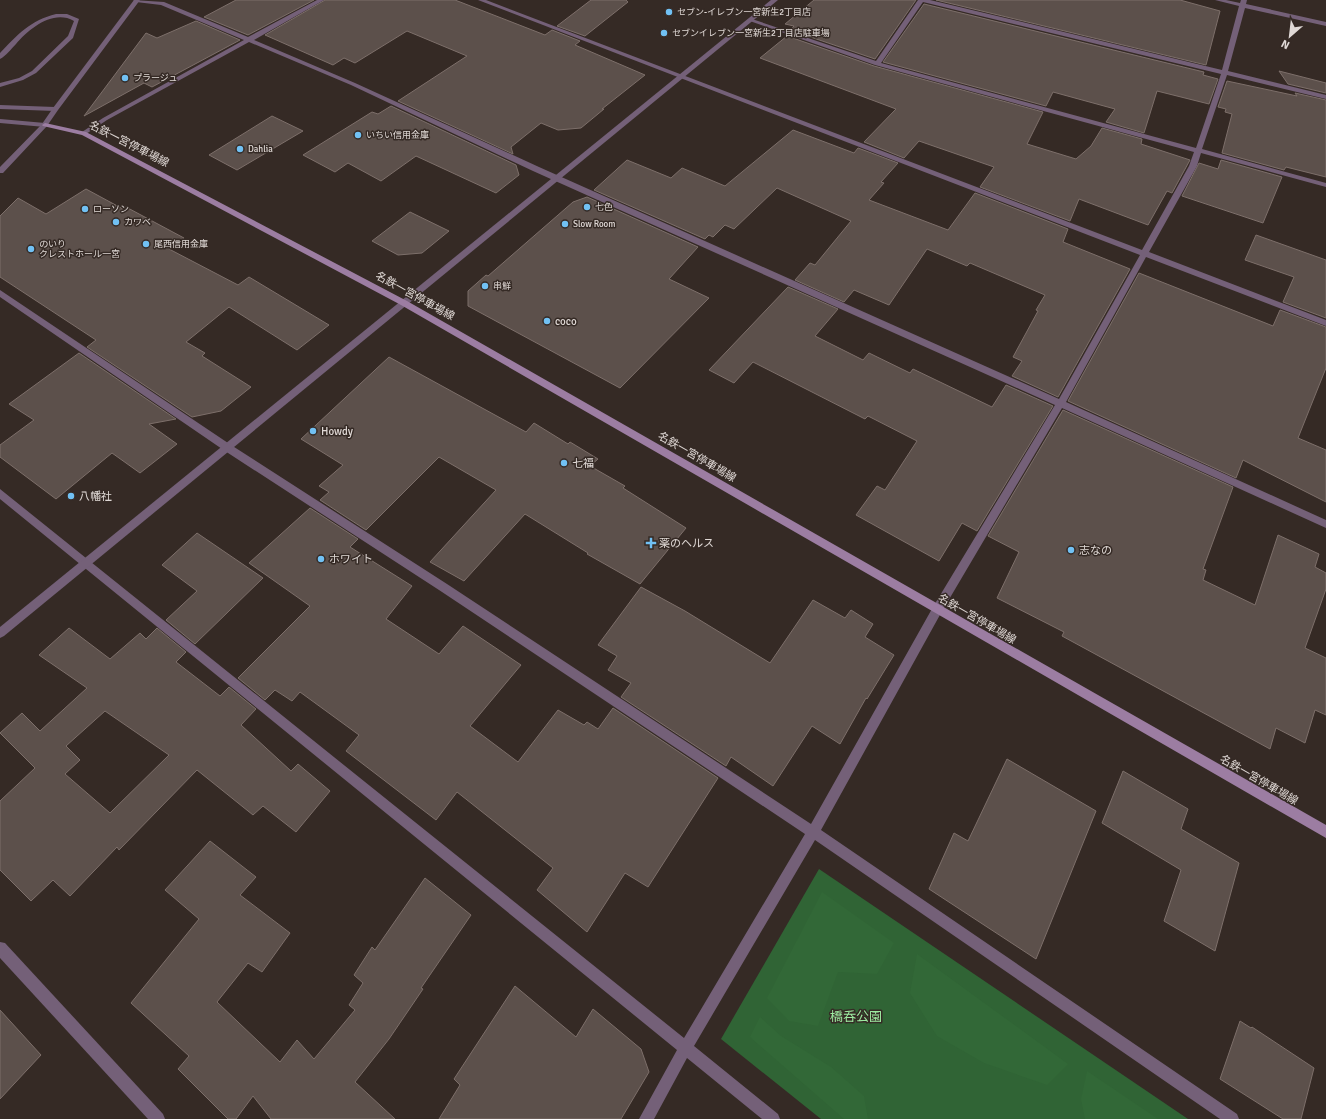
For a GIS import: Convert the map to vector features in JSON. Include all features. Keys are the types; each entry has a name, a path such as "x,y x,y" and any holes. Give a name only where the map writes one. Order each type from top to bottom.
{"main road":[{"name":"名鉄一宮停車場線","path":"45,125 84,133 404,303 1326,832"}],"street":[{"path":"131,0 162,3 251,40 896,329 1326,524"},
{"path":"0,171 45,125 55,109 137,0"},
{"path":"84,133 105,119 251,40 321,0"},
{"path":"480,0 1326,323"},
{"path":"0,633 775,0"},
{"path":"877,64 922,0 1326,97"},
{"path":"1218,0 1243,3 1326,24"},
{"path":"646,1119 685,1049 813,832 937,610 1060,404 1143,253 1193,166 1224,73 1243,3"},
{"path":"0,57 25,30 36,22 62,15 72,16 77,20 71,37 34,72 21,79 0,85"},
{"path":"750,20 877,64 1326,185"},
{"path":"0,107 55,109"},
{"path":"0,121 45,125"},
{"path":"0,293 228,448 444,587 813,832 1232,1119"},
{"path":"0,493 772,1119"},
{"path":"0,948 158,1119"}],"green space":[{"name":"橋呑公園","path":"819,869 1188,1119 821,1119 721,1039"},
{"path":"822,892 894,943 877,974 838,972 818,1026 789,1021 767,998"},
{"path":"917,954 1068,1064 1047,1085 984,1063 937,1036 910,993"},
{"path":"760,1017 781,1036 831,1067 864,1096 868,1119 844,1119 750,1037"},
{"path":"1087,1071 1158,1119 1085,1119 1081,1099"}],"building":[{"path":"236,0 314,0 248,35 204,17"},
{"path":"325,0 455,0 545,35 552,30 580,41 575,45 645,75 602,109 604,109 581,128 558,130 541,123 511,147 513,154 398,101 467,56 407,31 355,63 344,58 333,65 265,35"},
{"path":"591,0 626,0 628,2 585,36 557,26"},
{"path":"814,0 916,0 875,59 793,31 795,29 792,28 794,26 785,24"},
{"path":"936,0 1180,0 1220,11 1206,65"},
{"path":"924,4 1204,72 1203,75 1218,79 1209,104 1157,91 1144,133 1106,122 1115,109 1053,92 1046,106 883,62"},
{"path":"196,21 240,40 152,87 144,83 84,116 146,33 157,38"},
{"path":"787,36 874,66 1043,112 1027,144 1076,159 1091,146 1102,128 1142,139 1141,144 1190,160 1172,193 1167,191 1148,225 1079,199 1070,221 980,187 994,167 919,141 904,158 864,142 896,109 760,58"},
{"path":"1279,71 1326,83 1326,93 1288,84"},
{"path":"1227,81 1297,96 1295,93 1326,100 1326,177 1286,167 1284,170 1222,153 1232,114 1225,112 1226,109 1218,107"},
{"path":"391,106 516,165 519,175 496,193 416,156 381,181 348,163 335,172 303,155 372,112 378,114"},
{"path":"272,116 303,131 237,170 209,155"},
{"path":"793,130 854,153 858,148 898,163 881,182 884,183 869,200 948,230 975,193 1068,229 1063,242 1130,269 1058,397 1012,376 1022,361 1013,357 1045,295 970,263 967,266 927,249 889,305 854,290 844,302 795,280 810,263 815,265 851,221 777,188 734,229 725,225 713,237 709,235 705,239 594,190 627,160 671,178 682,168 725,186"},
{"path":"1221,160 1282,177 1263,223 1182,196 1199,163 1218,169"},
{"path":"86,189 123,209 126,207 184,238 169,249 238,285 249,277 329,325 297,350 229,307 186,342 205,353 202,356 251,387 221,411 192,417 87,347 96,340 0,277 0,216 18,198 46,214"},
{"path":"587,197 698,247 669,279 709,298 620,388 468,306 468,291 486,275 488,276 573,202"},
{"path":"410,212 449,231 422,253 398,255 372,241"},
{"path":"1256,235 1326,260 1326,318 1283,302 1294,277 1245,260"},
{"path":"1139,273 1273,326 1280,310 1326,327 1326,368 1298,438 1326,450 1326,502 1243,460 1236,478 1068,401"},
{"path":"788,287 838,309 815,336 863,360 869,353 910,373 913,369 992,407 1006,385 1053,406 977,531 962,523 939,561 856,515 877,486 885,490 917,441 868,416 865,419 753,362 734,383 709,370"},
{"path":"79,353 176,419 149,424 177,444 140,473 112,453 56,499 0,457 0,445 34,420 9,404"},
{"path":"389,357 526,432 534,423 568,444 570,442 598,459 590,466 625,486 623,488 686,528 640,584 587,554 588,553 525,514 464,581 430,562 496,490 439,457 366,530 320,500 329,492 319,486 343,465 301,439"},
{"path":"1063,410 1233,487 1203,569 1206,570 1203,580 1255,605 1278,535 1319,554 1315,567 1326,573 1326,589 1305,648 1326,658 1326,715 1315,710 1305,743 1276,728 1270,749 1062,636 1064,632 997,598 1019,552 988,536"},
{"path":"310,508 358,539 350,547 412,586 386,619 439,654 463,626 521,665 470,726 518,762 558,710 584,725 587,722 598,729 613,708 718,778 648,887 625,873 587,932 537,890 553,868 457,792 436,820 346,751 359,735 300,692 292,701 275,690 265,700 238,678 310,606 249,563"},
{"path":"197,533 263,578 195,644 166,620 197,591 162,565"},
{"path":"641,587 685,611 770,663 813,600 845,618 851,610 873,624 865,637 894,655 867,699 866,698 840,744 812,726 773,786 731,757 726,766 621,697 631,683 608,670 617,656 598,645"},
{"path":"69,628 110,659 140,633 146,639 157,628 186,652 176,662 220,696 229,687 256,709 241,725 291,771 298,764 330,791 296,832 263,806 253,815 197,770 119,850 117,847 70,896 53,880 31,901 0,870 0,801 35,768 0,733 22,713 40,731 87,688 39,655","holes":["105,711 169,755 110,813 65,774 80,760 66,746"]},
{"path":"1007,759 1096,811 1036,959 929,889 954,833 968,841"},
{"path":"1123,771 1188,809 1181,829 1239,863 1215,951 1164,921 1181,870 1102,823"},
{"path":"210,841 256,877 240,895 290,933 262,972 248,963 217,1002 280,1062 297,1040 314,1059 355,1010 349,1005 363,983 354,975 372,947 375,950 425,878 471,915 421,988 423,989 389,1039 355,1082 395,1119 271,1119 253,1096 236,1119 228,1119 178,1069 189,1056 131,1003 199,919 165,890"},
{"path":"515,986 576,1037 593,1009 641,1049 649,1072 621,1119 439,1119 460,1085 454,1079"},
{"path":"0,1010 41,1055 0,1099"},
{"path":"1240,1021 1251,1028 1252,1027 1314,1068 1301,1119 1283,1119 1220,1079"}],"place":[{"name":"セブン-イレブン一宮新生2丁目店","path":"669,12"},
{"name":"セブンイレブン一宮新生2丁目店駐車場","path":"664,33"},
{"name":"プラージュ","path":"125,78"},
{"name":"いちい信用金庫","path":"358,135"},
{"name":"Dahlia","path":"240,149"},
{"name":"七色","path":"587,207"},
{"name":"ローソン","path":"85,209"},
{"name":"カワベ","path":"116,222"},
{"name":"Slow Room","path":"565,224"},
{"name":"尾西信用金庫","path":"146,244"},
{"name":"のいり クレストホール一宮","path":"31,249"},
{"name":"串鮮","path":"485,286"},
{"name":"coco","path":"547,321"},
{"name":"Howdy","path":"313,431"},
{"name":"七福","path":"564,463"},
{"name":"八幡社","path":"71,496"},
{"name":"薬のヘルス","path":"651,543"},
{"name":"志なの","path":"1071,550"},
{"name":"ホワイト","path":"321,559"}]}
